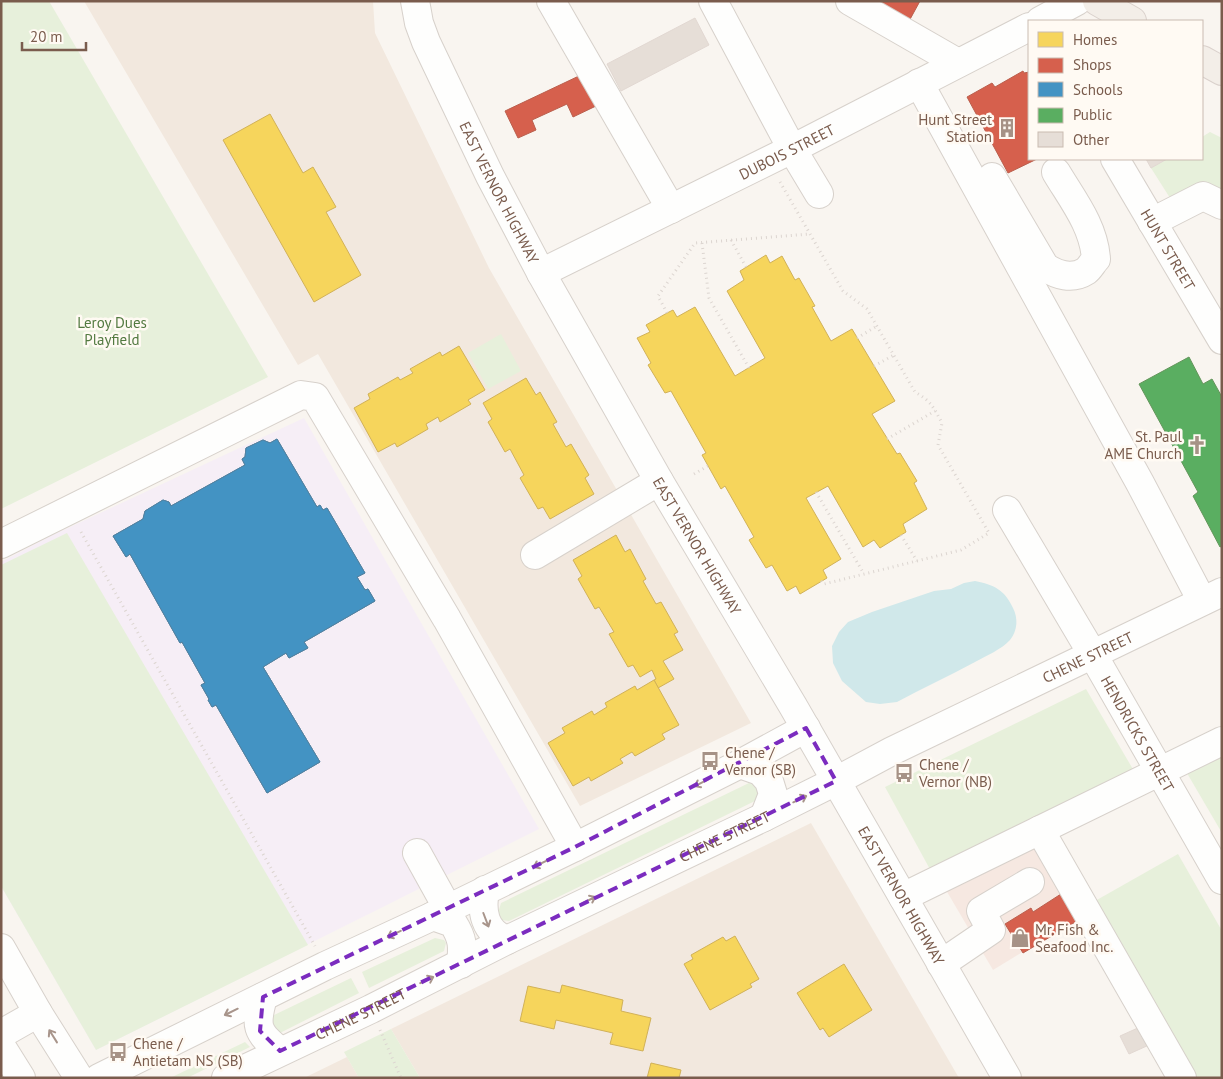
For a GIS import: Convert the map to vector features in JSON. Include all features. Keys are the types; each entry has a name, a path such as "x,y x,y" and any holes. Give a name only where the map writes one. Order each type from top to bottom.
{"main road":[{"path":"1097,1 1130,20"},
{"path":"1203,61 1222,71"}],"street":[{"name":"EAST VERNOR HIGHWAY","path":"415,1 418,23 426,42 490,176 541,273 658,481 806,728 1007,1078"},
{"path":"551,1 670,209"},
{"path":"713,1 792,149 819,194"},
{"path":"850,1 958,63"},
{"path":"1042,20 1077,1"},
{"path":"1080,20 1086,1"},
{"name":"DUBOIS STREET","path":"541,273 792,149 1028,28"},
{"path":"926,79 1045,267 1058,275 1072,276 1086,271 1096,258 1095,244 1089,229 1056,172"},
{"path":"926,79 1136,474 1212,596"},
{"name":"HUNT STREET","path":"1116,160 1152,222 1218,323"},
{"path":"1152,222 1203,196 1222,206"},
{"path":"1,544 301,395 315,397 447,619 575,847"},
{"path":"535,555 658,481"},
{"name":"HENDRICKS STREET","path":"1007,510 1093,655 1222,880"},
{"name":"CHENE STREET","path":"226,1078 836,782 900,747 1212,596"},
{"path":"99,1078 575,847 740,764 806,728"},
{"path":"903,897 1222,741"},
{"path":"740,764 760,770 769,782 773,794 764,817"},
{"path":"1040,830 1182,1078"},
{"path":"417,853 440,913 453,923 460,934 463,947 462,964"},
{"path":"941,964 991,930 981,911 1030,882"},
{"path":"485,890 482,904 484,919 498,937 507,940"},
{"path":"1,948 38,1013 79,1078"},
{"path":"263,997 258,1014 260,1031 280,1051"},
{"path":"1,1034 38,1013"},
{"path":"1,1046 21,1078"}],"path":[{"path":"780,181 843,291 867,309 915,392 928,400 935,411 942,423 938,445 989,534 961,550 824,584 821,581"},
{"path":"667,313 658,296 695,243 810,234"},
{"path":"731,240 746,267"},
{"path":"702,243 709,298 749,368"},
{"path":"857,338 877,326"},
{"path":"874,366 894,355"},
{"path":"887,439 935,411"},
{"path":"694,474 708,466"},
{"path":"816,492 864,574"},
{"path":"69,510 315,947"},
{"path":"901,535 917,561"},
{"path":"381,1031 401,1078"}],"highlighted area":[{"path":"806,728 836,781 280,1051 260,1031 263,997 575,847"}],"shaded area":[{"path":"84,1 373,1 375,33 489,268 751,723 580,806 318,354 298,365"},
{"path":"304,418 539,829 96,1050 1,886 1,562 53,535"},
{"path":"811,823 959,1078 420,1078 391,1029"},
{"path":"1032,843 1078,918 993,970 943,885"},
{"path":"347,1057 359,1078 304,1078"}],"green space":[{"name":"Leroy Dues Playfield","path":"1,1 49,1 268,377 1,509"},
{"path":"1210,132 1222,138 1222,205 1177,209 1151,168 1165,160 1203,160 1203,136"},
{"path":"501,334 521,371 488,389 468,353"},
{"path":"67,533 308,945 96,1050 1,886 1,565"},
{"path":"1086,689 1134,771 932,873 885,787"},
{"path":"1222,750 1222,833 1184,768"},
{"path":"749,783 756,785 760,792 757,800 509,921 502,920 498,913 501,903"},
{"path":"1178,854 1222,931 1222,1078 1194,1078 1095,901"},
{"path":"435,938 444,940 446,943 444,951 369,988 362,972"},
{"path":"351,978 359,993 278,1034 272,1031 272,1016"},
{"path":"391,1029 420,1078 359,1078 344,1052"},
{"path":"245,1042 250,1047 187,1078 170,1078"}],"water":[{"path":"975,581 993,586 1002,592 1015,612 1015,632 1003,646 897,702 880,704 866,702 842,681 833,663 832,646 839,632 848,622 934,591 951,589 964,583"}],"building: Homes":[{"path":"270,114 303,173 313,167 336,207 326,212 361,275 314,302 223,140"},
{"path":"766,255 770,263 782,256 795,280 799,278 815,306 812,307 831,341 852,329 895,401 872,414 897,454 900,453 917,481 914,483 927,509 903,524 906,532 880,548 874,540 863,547 828,486 806,498 841,559 823,570 827,578 800,594 796,586 787,591 772,565 766,568 749,540 754,537 725,486 721,489 702,455 706,453 671,391 665,393 648,365 651,363 637,338 650,332 646,325 667,313 673,310 677,317 695,307 735,376 765,358 727,291 744,280 740,271"},
{"path":"459,346 485,390 468,400 471,404 440,422 438,417 426,424 428,429 397,447 395,443 378,452 354,408 370,399 368,394 398,377 400,380 413,373 410,369 440,352 442,356"},
{"path":"526,378 536,395 540,392 557,422 553,424 566,447 571,444 589,475 585,478 594,494 550,519 543,507 538,509 520,478 524,475 510,449 505,452 488,422 492,419 483,403"},
{"path":"616,535 625,552 630,549 646,579 643,581 656,604 661,602 678,632 674,634 683,650 663,661 674,679 658,688 652,670 640,677 633,665 628,667 609,634 614,632 599,607 595,609 578,579 582,576 573,560"},
{"path":"654,680 679,725 662,734 665,739 635,756 632,752 620,759 623,763 591,781 589,777 573,786 548,743 565,733 562,728 592,711 594,715 607,707 605,703 635,686 637,690"},
{"path":"735,936 759,979 750,984 752,987 710,1010 684,964 693,959 691,955 723,937 726,941"},
{"path":"844,964 872,1010 829,1037 823,1028 820,1030 797,993"},
{"path":"562,985 623,1000 621,1011 651,1018 643,1051 610,1044 613,1033 556,1020 554,1029 520,1021 528,986 560,993"},
{"path":"651,1063 681,1070 679,1078 647,1078"}],"building: Shops":[{"path":"871,1 920,1 908,23"},
{"name":"Hunt Street Station","path":"1023,71 1024,73 1028,72 1028,160 1035,160 1008,173 967,97 992,83 995,87"},
{"path":"581,75 596,106 573,117 567,104 532,120 536,130 518,138 505,111"},
{"path":"1061,894 1077,921 1023,953 1005,924 1031,908 1033,912"}],"building: Schools":[{"path":"277,439 317,507 320,505 323,510 327,508 365,573 357,577 365,590 368,589 375,601 304,642 308,648 289,658 286,653 263,667 320,762 267,793 216,705 212,707 201,685 205,683 182,642 180,643 130,554 126,557 113,536 143,519 145,511 163,500 169,502 171,506 245,465 242,459 245,457 246,448 263,440 270,443","holes":["256,521 314,624 299,632 297,628 278,639 281,643 258,657 199,554"]},
{"path":"277,439 317,507 320,505 323,510 327,508 365,573 357,577 365,590 368,589 375,601 304,642 308,648 289,658 286,653 263,667 320,762 267,793 216,705 212,707 201,685 205,683 182,642 180,643 130,554 126,557 113,536 143,519 145,511 163,500 169,502 171,506 245,465 242,459 245,457 246,448 263,440 270,443"}],"building: Public":[{"name":"St. Paul AME Church","path":"1189,357 1203,384 1212,379 1222,397 1222,546 1220,547 1193,496 1198,492 1139,384"}],"building: Other":[{"path":"695,18 709,45 621,91 607,64"},
{"path":"1147,160 1165,160 1151,168"},
{"path":"1140,1027 1149,1045 1129,1054 1120,1036"}],"place":[{"name":"Hunt Street Station","path":"1007,128"},
{"name":"St. Paul AME Church","path":"1197,445"},
{"name":"Chene / Vernor (SB)","path":"710,761"},
{"name":"Chene / Vernor (NB)","path":"904,773"},
{"name":"Mr. Fish & Seafood Inc.","path":"1020,938"},
{"name":"Chene / Antietam NS (SB)","path":"118,1052"}]}
